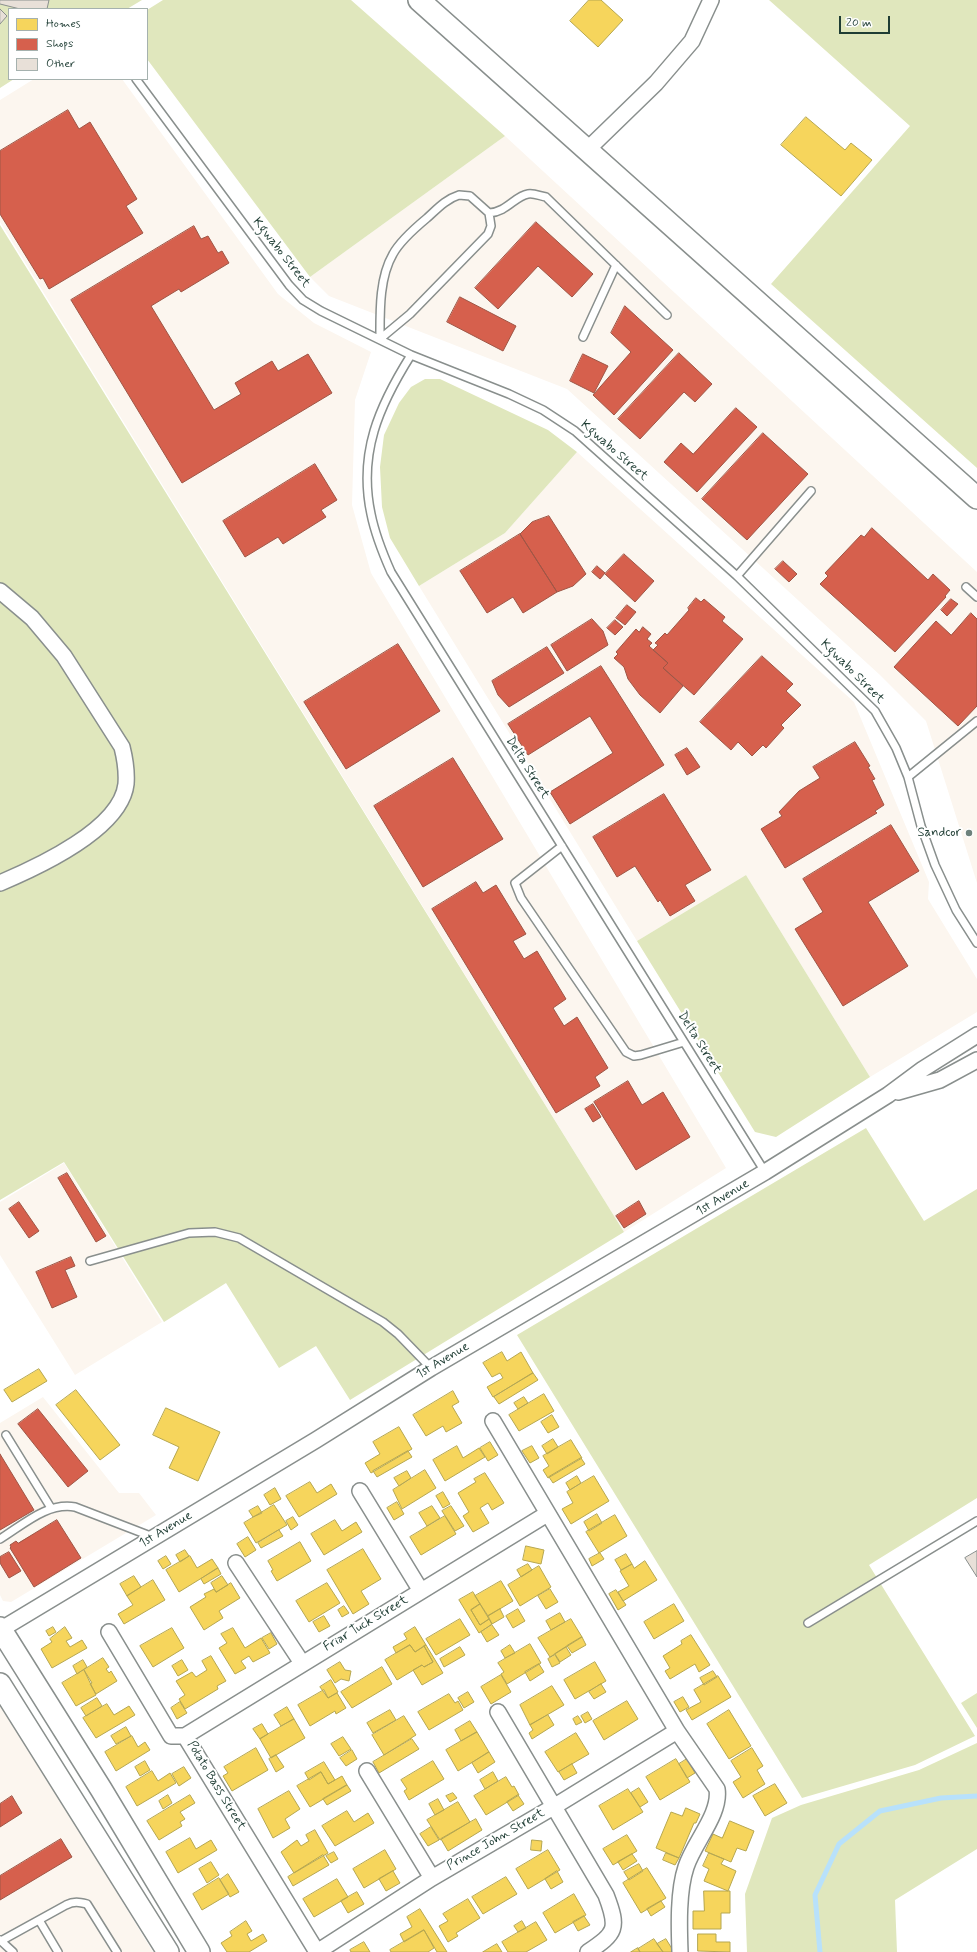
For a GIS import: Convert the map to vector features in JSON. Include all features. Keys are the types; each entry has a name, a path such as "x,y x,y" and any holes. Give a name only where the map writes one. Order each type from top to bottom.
{"main road":[{"path":"419,0 588,149 977,498"},
{"path":"0,1630 101,1789 198,1952"},
{"path":"0,1684 71,1794 168,1952"}],"street":[{"path":"588,149 656,83 692,41 711,0"},
{"path":"0,591 32,618 64,656 122,747 126,764 126,785 113,814 84,839 28,871 0,882"},
{"name":"1st Avenue","path":"0,1630 316,1440 431,1368 765,1172 888,1095 923,1069 977,1035"},
{"name":"1st Avenue","path":"888,1095 940,1080 977,1060"},
{"path":"493,1420 547,1514 677,1731 717,1789 719,1799 716,1809 698,1838 686,1867 681,1889 680,1952"},
{"path":"360,1491 421,1591"},
{"name":"Friar Tuck Street","path":"185,1736 547,1514"},
{"path":"236,1563 302,1664"},
{"name":"Potato Bass Street","path":"109,1632 171,1736 185,1736 317,1952"},
{"path":"498,1712 555,1806 606,1896 614,1919 613,1929 607,1939 588,1952"},
{"name":"Prince John Street","path":"317,1952 432,1878 555,1806 677,1731"},
{"path":"367,1771 432,1878"}],"lane":[{"name":"Kgwabo Street","path":"137,80 284,278 303,300 321,311 411,355 509,394 543,410 575,431 737,576 875,711 896,748 908,777 921,826 935,865 956,910 977,943"},
{"path":"489,213 498,212 526,194 546,197 667,315"},
{"path":"459,195 470,196 489,213 491,226 488,234 410,314 380,339 380,316 385,273 393,254 417,226 449,198 459,195"},
{"path":"583,337 616,265"},
{"name":"Delta Street","path":"411,355 384,400 373,434 367,465 368,495 371,515 379,543 391,572 765,1172"},
{"path":"737,576 811,491"},
{"path":"966,587 977,597"},
{"path":"908,777 977,720"},
{"path":"562,846 515,883 521,898 626,1052 634,1056 641,1055 684,1042"},
{"path":"90,1261 189,1233 215,1232 239,1238 383,1322 398,1334 431,1368"},
{"path":"6,1435 51,1508"},
{"path":"0,1539 51,1508 64,1505 75,1507 154,1538"},
{"path":"808,1623 977,1521"},
{"path":"13,1952 1,1940 72,1902 87,1904 117,1952"},
{"path":"40,1920 58,1952"}],"shaded area":[{"path":"32,80 123,80 278,294 314,323 371,352 355,400 352,505 371,573 726,1168 624,1232 0,222 0,100"},
{"path":"505,136 977,572 977,883 926,721 880,675 567,389 329,296 310,277"},
{"path":"577,452 854,702 929,882 928,899 977,979 977,1012 870,1077 746,875 637,941 419,586 505,533"},
{"path":"64,1163 162,1322 75,1375 0,1255 0,1202"},
{"path":"43,1397 119,1493 139,1493 156,1515 11,1602 3,1601 0,1595 0,1423"},
{"path":"0,1702 153,1952 0,1952"}],"green space":[{"path":"0,0 142,0 129,8 8,8 8,80 12,80 0,88"},
{"path":"163,0 351,0 505,136 310,277 148,60 148,9"},
{"path":"769,0 977,0 977,468 771,284 910,126"},
{"path":"0,225 624,1232 350,1400 316,1346 279,1368 226,1283 164,1322 64,1162 0,1200"},
{"path":"425,379 440,379 548,430 577,452 505,533 419,586 390,538 382,507 380,467 384,435 399,403 411,387"},
{"path":"746,875 870,1077 776,1137 755,1132 637,941"},
{"path":"866,1128 924,1221 977,1189 977,1498 869,1565 975,1736 915,1765 802,1798 517,1335"},
{"path":"977,1693 977,1728 961,1703"},
{"path":"977,1743 977,1849 895,1900 897,1952 747,1952 745,1894 772,1818 801,1805 919,1770"}],"building: Homes":[{"path":"589,0 601,0 623,20 598,47 570,21"},
{"path":"806,117 845,150 851,143 872,160 841,196 781,145"},
{"path":"502,1352 507,1361 521,1352 533,1373 493,1397 487,1387 503,1378 500,1373 492,1377 483,1363"},
{"path":"39,1369 47,1381 12,1402 4,1390"},
{"path":"533,1373 538,1380 499,1404 494,1397"},
{"path":"76,1390 120,1445 100,1460 56,1405"},
{"path":"453,1391 459,1402 452,1406 462,1423 446,1432 443,1426 426,1436 413,1415"},
{"path":"544,1394 554,1411 519,1431 509,1415"},
{"path":"524,1397 528,1403 518,1409 514,1403"},
{"path":"166,1408 220,1432 198,1481 169,1468 179,1447 153,1435"},
{"path":"552,1415 559,1427 548,1433 541,1422"},
{"path":"399,1427 412,1449 371,1473 365,1463 380,1454 373,1442"},
{"path":"553,1439 558,1447 547,1454 542,1446"},
{"path":"571,1440 582,1458 548,1478 543,1470 549,1466 543,1456"},
{"path":"490,1442 498,1455 488,1461 480,1448"},
{"path":"457,1446 463,1458 479,1448 485,1457 445,1481 433,1460"},
{"path":"532,1446 539,1458 530,1463 522,1451"},
{"path":"408,1451 412,1457 377,1477 373,1471"},
{"path":"581,1458 585,1464 553,1483 549,1477"},
{"path":"425,1470 436,1488 402,1509 393,1490"},
{"path":"407,1471 411,1478 399,1486 394,1478"},
{"path":"485,1473 504,1503 492,1510 488,1503 480,1508 489,1523 473,1532 463,1516 469,1512 458,1493 476,1482 474,1479"},
{"path":"577,1476 581,1483 570,1490 566,1483"},
{"path":"594,1476 609,1501 571,1524 562,1509 573,1503 567,1492"},
{"path":"310,1482 317,1493 331,1484 337,1494 299,1517 286,1496"},
{"path":"275,1488 281,1499 270,1505 264,1495"},
{"path":"443,1492 450,1504 443,1508 436,1496"},
{"path":"397,1502 404,1514 394,1520 387,1508"},
{"path":"274,1505 287,1525 256,1543 244,1523"},
{"path":"258,1506 262,1513 253,1517 249,1511"},
{"path":"432,1506 440,1518 427,1526 419,1513"},
{"path":"451,1506 464,1526 455,1531 442,1511"},
{"path":"597,1514 602,1523 589,1531 584,1522"},
{"path":"615,1515 627,1536 599,1553 586,1532"},
{"path":"445,1516 456,1534 421,1555 410,1537"},
{"path":"293,1517 298,1525 291,1530 286,1521"},
{"path":"335,1520 342,1531 356,1522 362,1532 324,1555 311,1534"},
{"path":"279,1530 283,1536 261,1548 258,1543"},
{"path":"248,1537 256,1550 245,1557 237,1544"},
{"path":"300,1542 311,1561 277,1581 271,1571 273,1570 268,1561"},
{"path":"526,1546 544,1550 541,1564 523,1560"},
{"path":"363,1549 381,1579 361,1591 369,1604 353,1614 327,1570"},
{"path":"185,1550 189,1556 180,1562 176,1555"},
{"path":"600,1553 604,1559 592,1566 589,1559"},
{"path":"626,1554 632,1564 621,1570 615,1560"},
{"path":"166,1556 171,1564 163,1569 158,1561"},
{"path":"190,1556 197,1568 212,1559 218,1568 179,1592 166,1570"},
{"path":"645,1561 657,1580 623,1601 618,1592 629,1586 620,1571 632,1564 634,1568"},
{"path":"528,1564 532,1570 521,1577 517,1570"},
{"path":"539,1566 551,1587 520,1606 508,1585"},
{"path":"218,1568 221,1574 204,1584 201,1579"},
{"path":"134,1576 141,1587 127,1596 120,1584"},
{"path":"222,1576 228,1585 216,1592 211,1583"},
{"path":"153,1580 165,1600 124,1624 118,1614 133,1605 127,1596"},
{"path":"501,1581 513,1601 488,1616 475,1596"},
{"path":"231,1583 240,1598 219,1611 223,1618 204,1630 190,1607 206,1597 204,1594 214,1589 216,1592"},
{"path":"327,1583 340,1603 309,1622 296,1601"},
{"path":"550,1589 558,1602 546,1609 538,1596"},
{"path":"616,1590 626,1605 618,1610 609,1594"},
{"path":"473,1592 480,1604 471,1610 480,1625 489,1619 492,1624 479,1633 459,1600"},
{"path":"480,1604 489,1619 480,1625 471,1610"},
{"path":"674,1604 684,1621 654,1639 644,1622"},
{"path":"344,1606 349,1613 342,1617 338,1610"},
{"path":"500,1609 504,1617 492,1624 488,1616"},
{"path":"518,1609 525,1621 513,1628 506,1616"},
{"path":"560,1613 565,1622 551,1630 546,1621"},
{"path":"324,1616 330,1626 319,1632 313,1622"},
{"path":"460,1619 470,1635 436,1655 426,1639"},
{"path":"571,1619 582,1637 550,1657 538,1638"},
{"path":"492,1625 499,1635 487,1642 481,1632"},
{"path":"53,1627 56,1632 49,1636 46,1631"},
{"path":"65,1627 72,1638 66,1641 70,1647 82,1640 87,1648 52,1668 41,1649 52,1642 50,1639"},
{"path":"415,1627 426,1645 415,1652 410,1645 396,1653 393,1647 407,1639 404,1634"},
{"path":"172,1628 184,1648 153,1667 140,1646"},
{"path":"233,1628 245,1648 261,1638 270,1653 253,1662 249,1656 241,1661 246,1668 235,1674 219,1648 227,1643 221,1634"},
{"path":"271,1633 277,1644 269,1649 262,1638"},
{"path":"691,1635 710,1665 699,1672 695,1664 670,1679 665,1671 670,1668 663,1656 682,1644 681,1641"},
{"path":"582,1637 586,1645 572,1653 567,1646"},
{"path":"530,1644 541,1663 507,1684 501,1674 504,1672 498,1663"},
{"path":"410,1645 415,1652 424,1646 433,1662 424,1667 422,1665 397,1680 385,1660"},
{"path":"426,1645 443,1673 422,1685 413,1670 422,1665 424,1667 433,1662 424,1646"},
{"path":"510,1645 515,1653 505,1658 501,1651"},
{"path":"460,1647 465,1655 444,1667 440,1659"},
{"path":"566,1647 571,1655 560,1662 555,1654"},
{"path":"555,1655 560,1663 552,1667 548,1659"},
{"path":"211,1656 226,1681 217,1686 218,1689 185,1709 179,1699 185,1695 176,1681 192,1672 196,1677 207,1670 202,1661"},
{"path":"103,1658 109,1667 106,1669 109,1673 111,1671 117,1681 96,1694 90,1684 92,1683 84,1670"},
{"path":"83,1660 87,1667 77,1674 73,1666"},
{"path":"182,1660 188,1670 178,1676 172,1666"},
{"path":"340,1662 345,1670 351,1671 349,1681 341,1679 335,1683 327,1670"},
{"path":"595,1662 606,1681 575,1699 564,1680"},
{"path":"539,1664 544,1672 530,1681 525,1672"},
{"path":"382,1667 392,1684 352,1708 341,1692"},
{"path":"84,1670 96,1695 76,1706 62,1683"},
{"path":"713,1671 717,1677 704,1685 700,1678"},
{"path":"501,1675 511,1692 491,1704 481,1687"},
{"path":"718,1676 731,1697 692,1720 686,1710 701,1702 694,1690"},
{"path":"331,1680 338,1692 328,1698 320,1687"},
{"path":"601,1684 606,1692 594,1699 589,1692"},
{"path":"552,1686 564,1705 530,1725 520,1705"},
{"path":"324,1690 328,1698 337,1693 346,1708 336,1714 335,1711 310,1726 298,1705"},
{"path":"468,1692 474,1702 464,1708 458,1698"},
{"path":"449,1694 455,1703 458,1701 463,1710 429,1730 418,1712"},
{"path":"683,1697 689,1707 680,1712 674,1702"},
{"path":"97,1698 102,1706 86,1716 81,1708"},
{"path":"627,1701 638,1719 604,1740 593,1721"},
{"path":"180,1702 187,1713 177,1719 171,1708"},
{"path":"107,1704 114,1715 129,1706 135,1715 96,1738 83,1718"},
{"path":"287,1707 294,1719 281,1726 274,1715"},
{"path":"390,1710 396,1720 373,1733 367,1723"},
{"path":"729,1710 751,1746 729,1759 707,1724"},
{"path":"588,1712 592,1719 585,1723 581,1716"},
{"path":"548,1715 554,1725 532,1739 529,1733 533,1730 530,1725"},
{"path":"404,1716 416,1735 384,1755 372,1735"},
{"path":"578,1716 582,1722 576,1725 573,1719"},
{"path":"294,1719 305,1738 271,1758 260,1739"},
{"path":"470,1721 477,1732 461,1741 455,1730"},
{"path":"262,1724 268,1734 260,1739 253,1729"},
{"path":"126,1727 131,1736 116,1744 111,1736"},
{"path":"477,1732 489,1752 458,1771 446,1750"},
{"path":"576,1733 589,1754 558,1772 545,1752"},
{"path":"132,1736 138,1747 145,1742 150,1750 116,1771 105,1752"},
{"path":"343,1737 351,1749 339,1756 331,1744"},
{"path":"412,1739 419,1749 379,1773 373,1762"},
{"path":"256,1748 268,1770 232,1791 223,1776 228,1773 224,1767"},
{"path":"752,1748 763,1766 757,1770 765,1784 743,1798 733,1782 741,1777 731,1761"},
{"path":"352,1750 357,1759 346,1766 340,1758"},
{"path":"489,1752 495,1762 478,1773 472,1763"},
{"path":"276,1755 284,1767 276,1772 269,1759"},
{"path":"676,1759 690,1782 660,1800 646,1777"},
{"path":"687,1759 695,1773 687,1778 679,1764"},
{"path":"145,1761 150,1770 140,1776 135,1767"},
{"path":"433,1761 444,1779 409,1800 404,1791 407,1789 401,1780"},
{"path":"324,1762 335,1780 328,1784 321,1772 309,1780 305,1773"},
{"path":"572,1764 577,1773 564,1780 559,1772"},
{"path":"184,1767 191,1778 179,1786 172,1774"},
{"path":"152,1771 158,1781 170,1773 176,1783 137,1806 126,1787"},
{"path":"321,1772 328,1784 342,1776 347,1785 310,1807 297,1786"},
{"path":"493,1772 498,1781 485,1789 480,1780"},
{"path":"506,1777 512,1787 514,1786 519,1795 486,1815 474,1796"},
{"path":"775,1784 787,1803 765,1816 753,1796"},
{"path":"347,1785 351,1791 327,1805 323,1799"},
{"path":"639,1788 648,1802 640,1807 631,1793"},
{"path":"628,1789 643,1812 613,1830 599,1806"},
{"path":"289,1791 300,1809 285,1819 290,1828 273,1838 258,1809"},
{"path":"453,1793 457,1798 450,1802 446,1796"},
{"path":"168,1795 172,1803 163,1809 159,1801"},
{"path":"190,1795 195,1803 180,1812 185,1819 180,1822 182,1826 159,1840 147,1821"},
{"path":"518,1795 524,1804 513,1811 507,1802"},
{"path":"438,1799 444,1810 435,1815 429,1804"},
{"path":"458,1802 470,1822 440,1840 427,1820"},
{"path":"686,1808 700,1814 696,1823 694,1823 679,1858 656,1848 671,1812 682,1816"},
{"path":"347,1811 354,1822 368,1813 374,1823 335,1846 322,1826"},
{"path":"476,1819 482,1830 448,1851 441,1839"},
{"path":"730,1821 754,1831 746,1851 737,1848 731,1862 705,1851 713,1834 722,1838"},
{"path":"431,1827 439,1840 428,1846 420,1834"},
{"path":"315,1830 328,1853 294,1873 281,1852 297,1840 301,1846 309,1841 306,1835"},
{"path":"627,1835 637,1851 613,1865 603,1849"},
{"path":"190,1838 196,1849 211,1840 217,1850 178,1873 166,1852"},
{"path":"532,1840 542,1841 541,1851 531,1850"},
{"path":"385,1850 396,1869 364,1888 353,1869"},
{"path":"548,1850 560,1870 528,1889 516,1869"},
{"path":"334,1852 338,1859 331,1863 326,1856"},
{"path":"666,1853 679,1858 675,1865 663,1860"},
{"path":"709,1853 724,1859 721,1864 736,1871 728,1891 704,1881 709,1869 703,1866"},
{"path":"632,1854 637,1861 623,1870 618,1862"},
{"path":"323,1855 329,1865 293,1886 288,1877"},
{"path":"211,1862 219,1875 207,1883 199,1869"},
{"path":"639,1864 643,1871 629,1880 624,1872"},
{"path":"647,1868 666,1898 641,1913 623,1883"},
{"path":"393,1871 400,1883 386,1891 379,1879"},
{"path":"557,1871 563,1882 551,1889 545,1879"},
{"path":"228,1874 239,1892 230,1897 220,1880"},
{"path":"506,1877 517,1894 483,1914 472,1897"},
{"path":"219,1878 229,1894 202,1910 193,1894"},
{"path":"337,1879 348,1897 314,1917 303,1899"},
{"path":"704,1891 730,1891 730,1913 721,1913 721,1929 693,1929 693,1911 704,1911"},
{"path":"357,1892 364,1904 348,1913 341,1901"},
{"path":"574,1894 586,1915 555,1933 543,1913"},
{"path":"468,1899 480,1918 456,1933 458,1936 448,1942 439,1926 448,1921 443,1914"},
{"path":"661,1901 665,1907 651,1916 647,1909"},
{"path":"420,1909 447,1952 437,1952 424,1930 404,1942 400,1934 412,1927 407,1917"},
{"path":"584,1916 590,1925 578,1931 573,1922"},
{"path":"246,1921 252,1931 247,1934 251,1941 263,1934 267,1941 249,1952 227,1952 221,1943 232,1936 230,1932"},
{"path":"522,1921 526,1928 518,1932 514,1926"},
{"path":"536,1922 547,1940 526,1952 508,1952 502,1942"},
{"path":"424,1930 434,1948 428,1952 391,1952 390,1950"},
{"path":"698,1934 716,1934 716,1942 730,1942 730,1952 698,1951"},
{"path":"654,1939 663,1952 640,1952 638,1949"},
{"path":"666,1939 674,1952 663,1952 657,1944"},
{"path":"364,1942 370,1952 351,1952 350,1950"},
{"path":"497,1944 502,1952 483,1952"},
{"path":"638,1948 640,1952 631,1952"}],"building: Shops":[{"path":"68,110 79,129 90,122 137,199 126,206 143,233 49,289 43,278 40,279 0,214 0,151"},
{"path":"536,222 593,274 572,297 538,266 498,309 475,288"},
{"path":"194,226 201,239 208,236 218,253 222,251 229,263 181,292 179,289 151,306 214,410 241,394 235,383 272,361 278,371 308,354 332,393 182,483 71,300"},
{"path":"460,297 516,326 503,351 447,322"},
{"path":"625,306 673,350 614,415 593,395 631,352 611,333"},
{"path":"679,353 712,384 695,402 684,392 640,439 618,419"},
{"path":"583,354 608,366 594,393 570,381"},
{"path":"736,408 757,427 697,492 664,462 681,443 693,454"},
{"path":"763,433 808,474 747,540 702,499"},
{"path":"315,464 337,500 321,510 326,517 283,544 278,537 245,557 223,521"},
{"path":"549,516 586,574 573,586 557,592 520,534 532,522"},
{"path":"872,528 928,580 933,574 950,590 945,596 946,597 895,652 820,584 828,576 825,573 861,535 864,537"},
{"path":"520,534 557,592 523,613 513,597 487,613 460,571"},
{"path":"624,554 654,581 635,602 605,574"},
{"path":"783,561 797,574 789,582 775,569"},
{"path":"597,566 605,573 600,579 592,572"},
{"path":"696,598 701,602 704,599 725,617 722,621 743,639 694,695 663,668 668,663 653,650 658,645 655,643 665,633 667,635 689,610 688,608"},
{"path":"951,599 958,604 947,616 941,610"},
{"path":"627,605 636,612 625,625 616,618"},
{"path":"971,613 977,619 977,706 958,726 894,667 936,621 951,635"},
{"path":"592,619 603,631 608,645 567,671 551,645"},
{"path":"615,620 623,627 615,635 607,628"},
{"path":"643,627 651,634 647,639 652,643 649,646 668,663 663,668 683,686 660,713 640,695 628,679 624,667 614,658 618,654 616,652 636,629 639,632"},
{"path":"398,644 440,711 346,769 304,702"},
{"path":"547,647 564,673 509,707 498,695 492,681"},
{"path":"762,656 793,684 786,691 801,705 781,725 784,728 766,748 763,745 752,756 738,742 731,750 700,722"},
{"path":"601,666 664,765 570,824 550,792 613,753 590,716 528,755 508,724"},
{"path":"855,742 870,766 868,767 875,779 872,780 884,805 875,811 877,813 785,868 761,829 782,816 779,812 799,791 820,778 813,767"},
{"path":"687,748 700,767 687,775 675,755"},
{"path":"453,758 503,839 423,887 374,806"},
{"path":"664,794 711,870 685,885 695,901 670,916 660,900 658,902 635,866 617,877 593,837"},
{"path":"891,825 919,871 868,902 908,966 843,1006 795,929 823,912 803,879"},
{"path":"476,882 483,893 496,885 526,934 513,941 524,959 537,951 566,999 553,1008 564,1026 577,1017 608,1068 595,1077 600,1086 556,1113 432,909"},
{"path":"628,1081 642,1105 663,1092 690,1137 636,1170 594,1102"},
{"path":"593,1104 601,1117 593,1122 585,1109"},
{"path":"67,1173 106,1236 96,1242 58,1178"},
{"path":"639,1201 646,1214 624,1228 616,1216"},
{"path":"19,1202 39,1231 29,1238 9,1209"},
{"path":"71,1257 75,1266 65,1270 77,1297 52,1308 36,1272"},
{"path":"38,1409 88,1471 68,1487 18,1424"},
{"path":"0,1454 34,1510 0,1530"},
{"path":"57,1520 81,1558 34,1587 10,1548 10,1545 16,1541 18,1543"},
{"path":"9,1552 21,1571 9,1578 0,1563 0,1557"},
{"path":"12,1796 22,1813 0,1827 0,1804"},
{"path":"61,1839 72,1857 0,1900 0,1876"}],"building: Other":[{"path":"0,0 49,0 47,8 16,8 0,4"},
{"path":"0,9 7,16 0,24"},
{"path":"977,1551 977,1577 965,1558"}],"waterway":[{"path":"820,1952 815,1895 839,1844 880,1811 941,1798 977,1796"}],"place":[{"name":"Sandcor","path":"969,833"}]}
